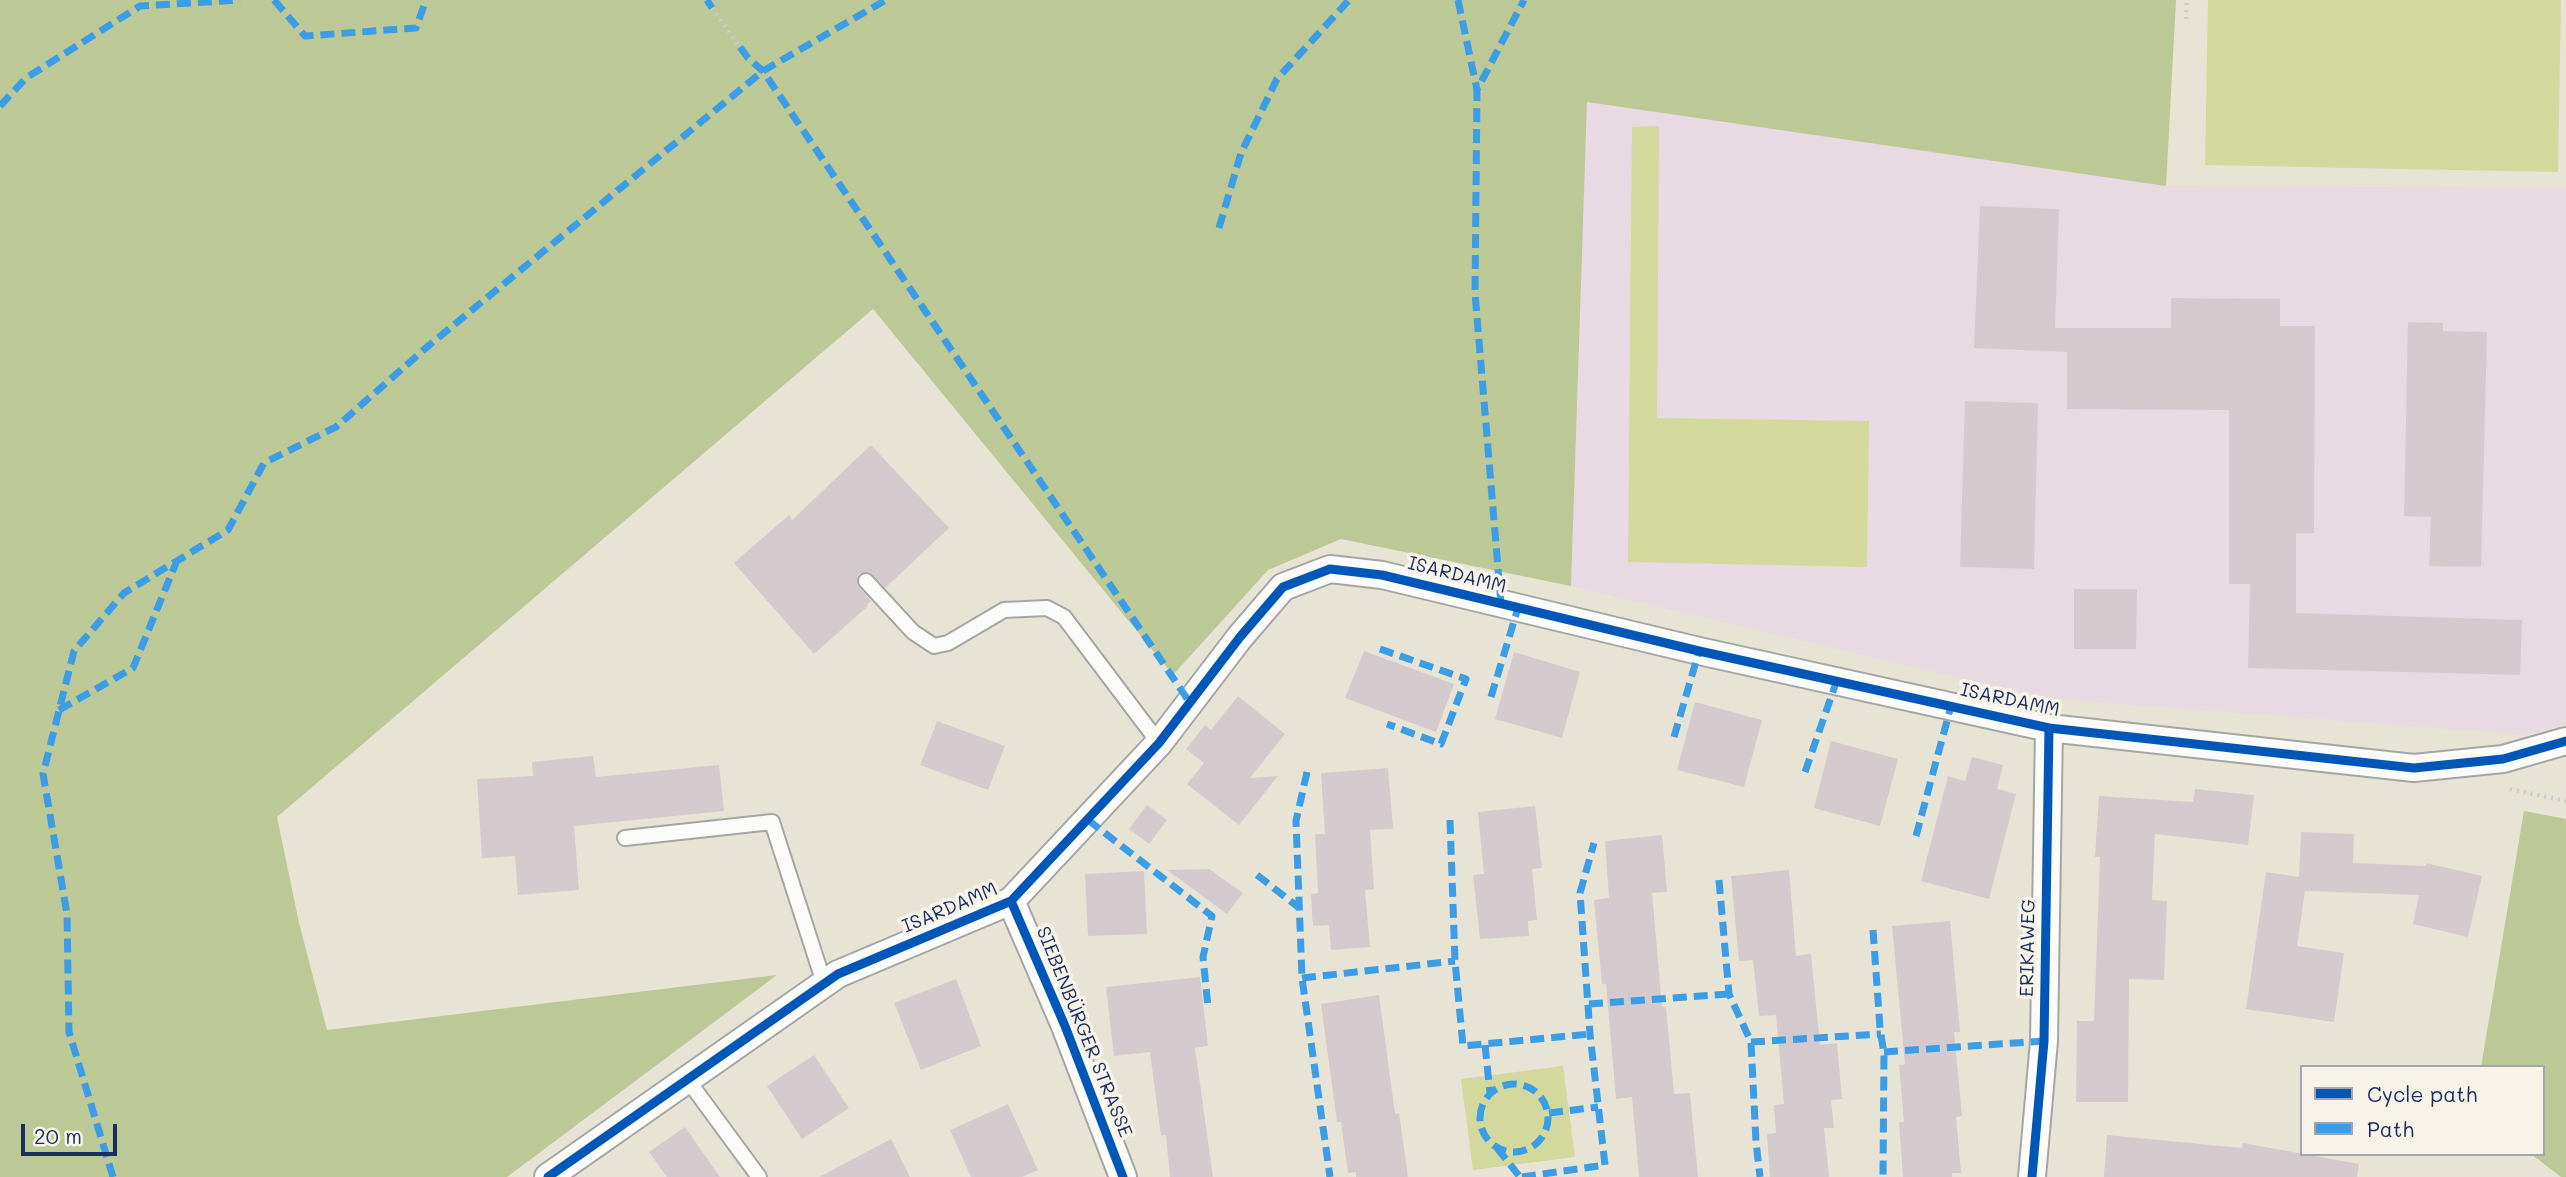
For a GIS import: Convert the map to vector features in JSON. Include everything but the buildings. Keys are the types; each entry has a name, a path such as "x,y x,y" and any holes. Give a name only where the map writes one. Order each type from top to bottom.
{"street":[{"name":"ISARDAMM","path":"548,1177 838,974 1012,901 1159,743 1240,637 1283,587 1330,569 1382,575 1699,651 2049,728 2414,768 2503,759 2566,741"},
{"name":"ERIKAWEG","path":"2034,1174 2044,1041 2049,728"},
{"name":"SIEBENBÜRGER STRASSE","path":"1012,901 1065,1026 1123,1177"}],"lane":[{"path":"866,581 913,632 934,646 948,643 1004,610 1047,608 1064,617 1159,743"},
{"path":"625,838 772,822 824,983"},
{"path":"687,1079 759,1177"}],"path":[{"path":"2186,0 2186,19"},
{"path":"712,8 740,47"}],"shaded area":[{"path":"1587,102 2166,186 2566,188 2566,724 2528,735 2045,698 1571,586"}],"green space":[{"path":"0,0 2176,0 2166,186 1587,102 1571,586 1341,539 1268,570 1173,675 873,309 277,817 299,923 327,1030 777,975 507,1177 0,1177"},
{"path":"2208,0 2561,0 2558,172 2205,165"},
{"path":"1659,126 1657,418 1869,421 1867,567 1628,562 1632,127"},
{"path":"2524,811 2566,819 2566,1177 2561,1177 2534,1156 2545,1156 2545,1065 2481,1065"},
{"path":"1563,1066 1575,1157 1473,1170 1461,1079"}],"marked path":[{"path":"0,106 26,78 140,6 240,0"},
{"path":"274,0 305,36 416,28 426,0"},
{"path":"707,0 712,8"},
{"path":"113,1177 69,1032 67,914 43,774 74,651 124,593 228,530 264,463 336,427 427,347 763,71 886,0"},
{"path":"1219,228 1241,153 1277,79 1349,0"},
{"path":"1458,0 1477,90"},
{"path":"1501,604 1475,293 1477,90 1524,0"},
{"path":"740,47 763,71 1190,703"},
{"path":"59,710 133,668 176,563"},
{"path":"1491,697 1518,608"},
{"path":"1380,649 1466,679 1441,744 1387,724"},
{"path":"1674,737 1699,651"},
{"path":"1805,772 1837,680"},
{"path":"1916,836 1951,706"},
{"path":"1307,772 1296,821 1302,978 1330,1177"},
{"path":"1088,820 1212,916 1203,957 1208,1007"},
{"path":"1450,820 1455,961 1463,1046 1590,1034"},
{"path":"1522,1177 1605,1165 1590,1034 1580,893 1594,843"},
{"path":"1257,875 1298,907"},
{"path":"1719,880 1729,994 1751,1042 1760,1177"},
{"path":"1873,930 1884,1054 1883,1177"},
{"path":"1302,978 1455,961"},
{"path":"1589,1004 1729,994"},
{"path":"1751,1042 1881,1034"},
{"path":"1884,1052 2044,1041"},
{"path":"1485,1045 1490,1093"},
{"path":"1507,1084 1521,1084 1533,1089 1543,1099 1548,1118 1543,1137 1533,1147 1521,1152 1507,1152 1495,1147 1485,1137 1480,1125 1480,1111 1485,1099 1495,1089 1507,1084"},
{"path":"1549,1113 1598,1107"},
{"path":"1497,1148 1520,1177"}],"cycle path":[{"path":"548,1177 838,974 1011,901 1159,743 1240,637 1283,587 1330,569 1382,575 1699,651 2049,728 2414,768 2503,759 2566,741"},
{"path":"2032,1177 2044,1041 2049,728"},
{"path":"1011,901 1065,1026 1123,1177"}]}
